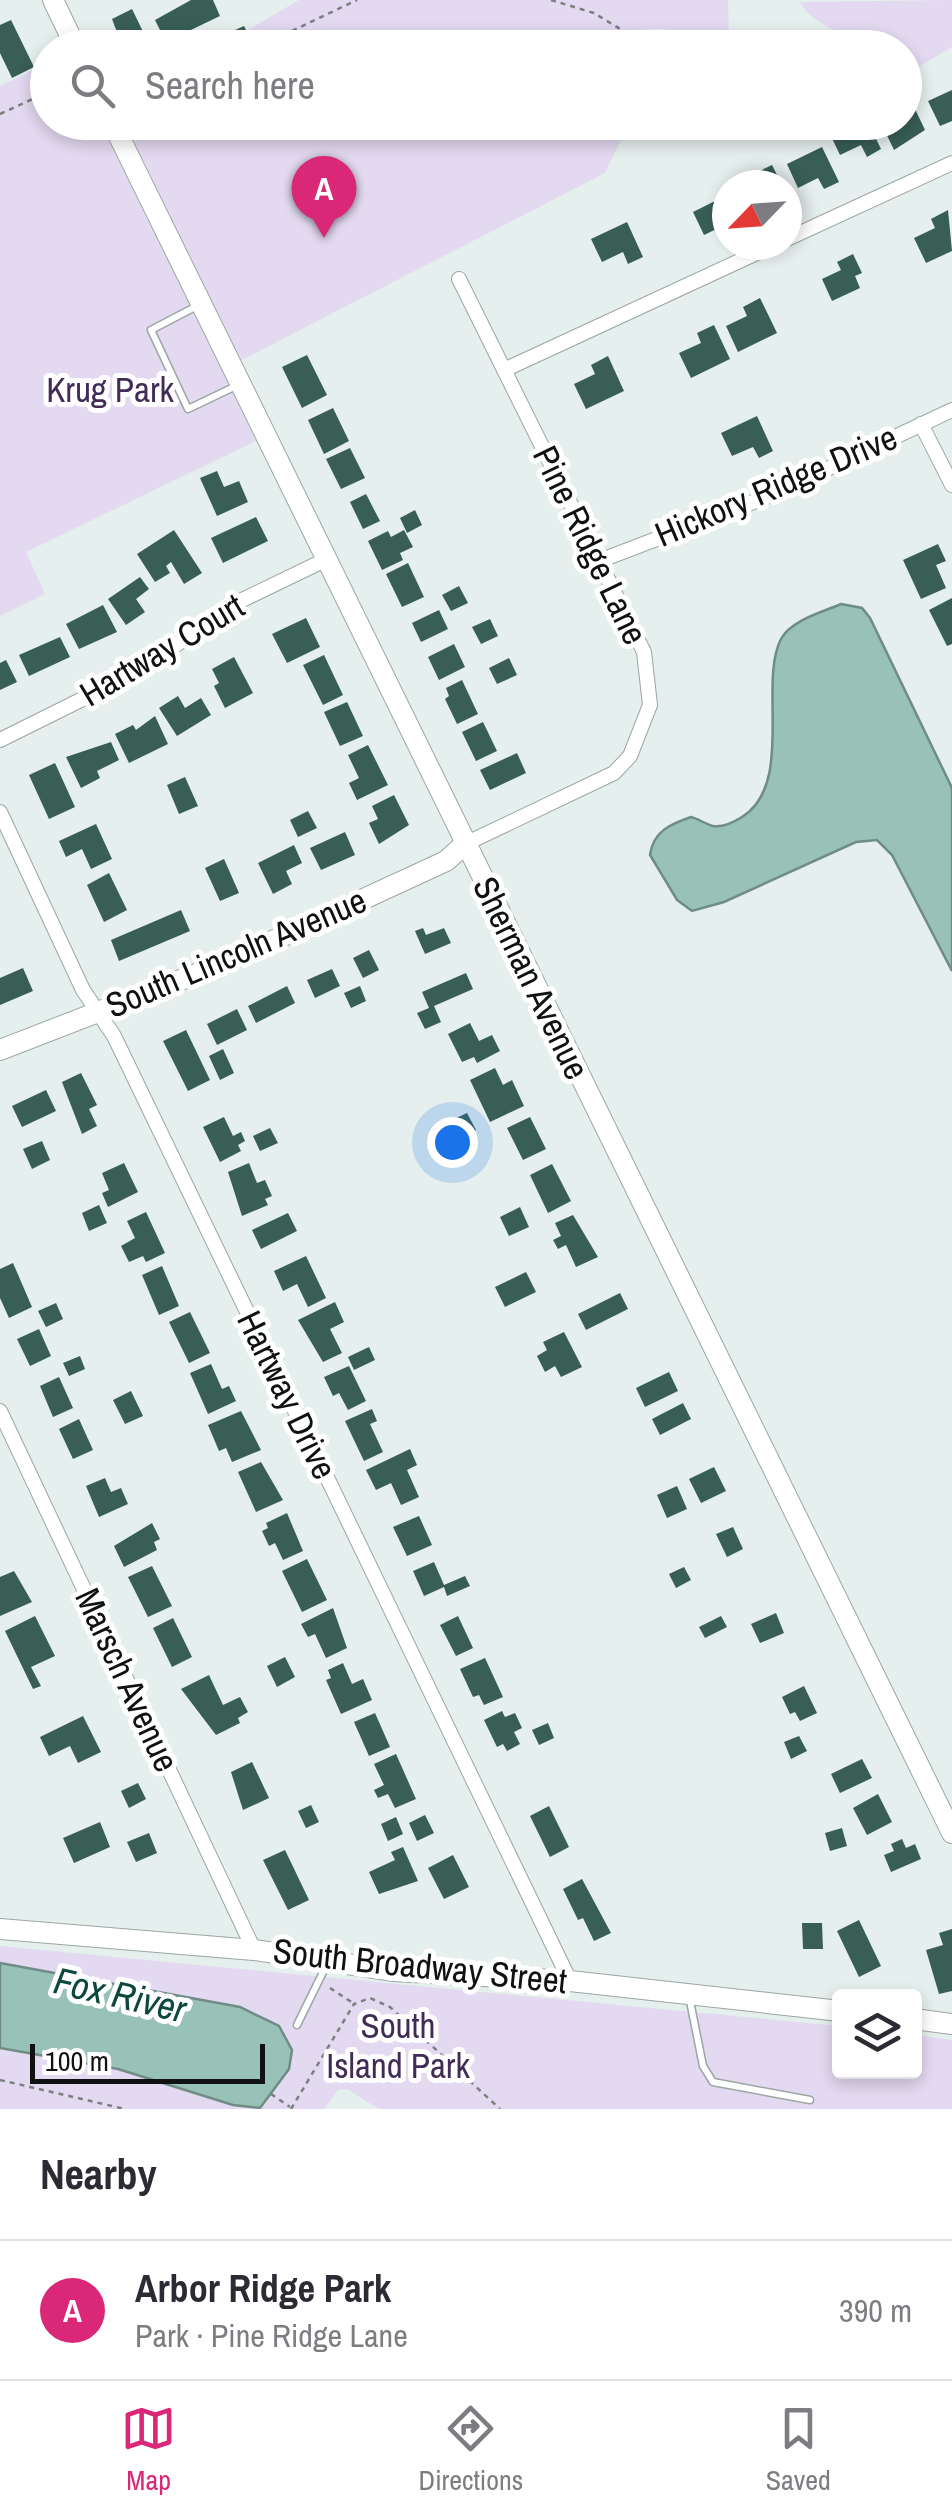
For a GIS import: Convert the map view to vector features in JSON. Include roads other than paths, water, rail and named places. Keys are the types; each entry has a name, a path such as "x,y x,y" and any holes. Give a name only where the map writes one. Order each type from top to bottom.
{"street":[{"path":"54,0 68,30"},
{"name":"Sherman Avenue","path":"120,140 952,1832"},
{"path":"802,232 952,163"},
{"path":"504,370 742,260"},
{"name":"Pine Ridge Lane","path":"458,280 644,652 650,689 644,731 614,774 465,844"},
{"name":"Hickory Ridge Drive","path":"599,561 774,494 952,410"},
{"path":"922,424 952,485"},
{"name":"Hartway Court","path":"0,740 124,679 229,607 325,560"},
{"name":"Hartway Drive","path":"0,812 83,990 123,1054 570,1981"},
{"name":"South Lincoln Avenue","path":"0,1050 244,954 446,862 465,844"},
{"name":"Marsch Avenue","path":"0,1411 254,1950"},
{"name":"South Broadway Street","path":"0,1929 254,1950 394,1971 570,1981 832,2010"},
{"path":"922,2020 952,2024"}],"lane":[{"path":"200,305 151,330 188,409 240,384"},
{"path":"296,2025 328,1961"},
{"path":"689,1994 704,2066 714,2082 810,2100"}],"water":[{"path":"841,604 862,608 870,618 952,788 952,971 892,855 877,840 856,842 724,902 692,911 677,900 650,855 659,834 677,823 691,817 713,826 724,825 742,817 758,802 772,758 773,681 781,639 800,622"},
{"name":"Fox River","path":"0,1963 240,2007 279,2026 292,2050 289,2069 260,2108 233,2105 118,2069 0,2048"}],"place":[{"name":"Arbor Ridge Park","path":"324,238"}],"park label":[{"name":"Krug Park","path":"110,390"},
{"name":"South Island Park","path":"398,2046"}]}
